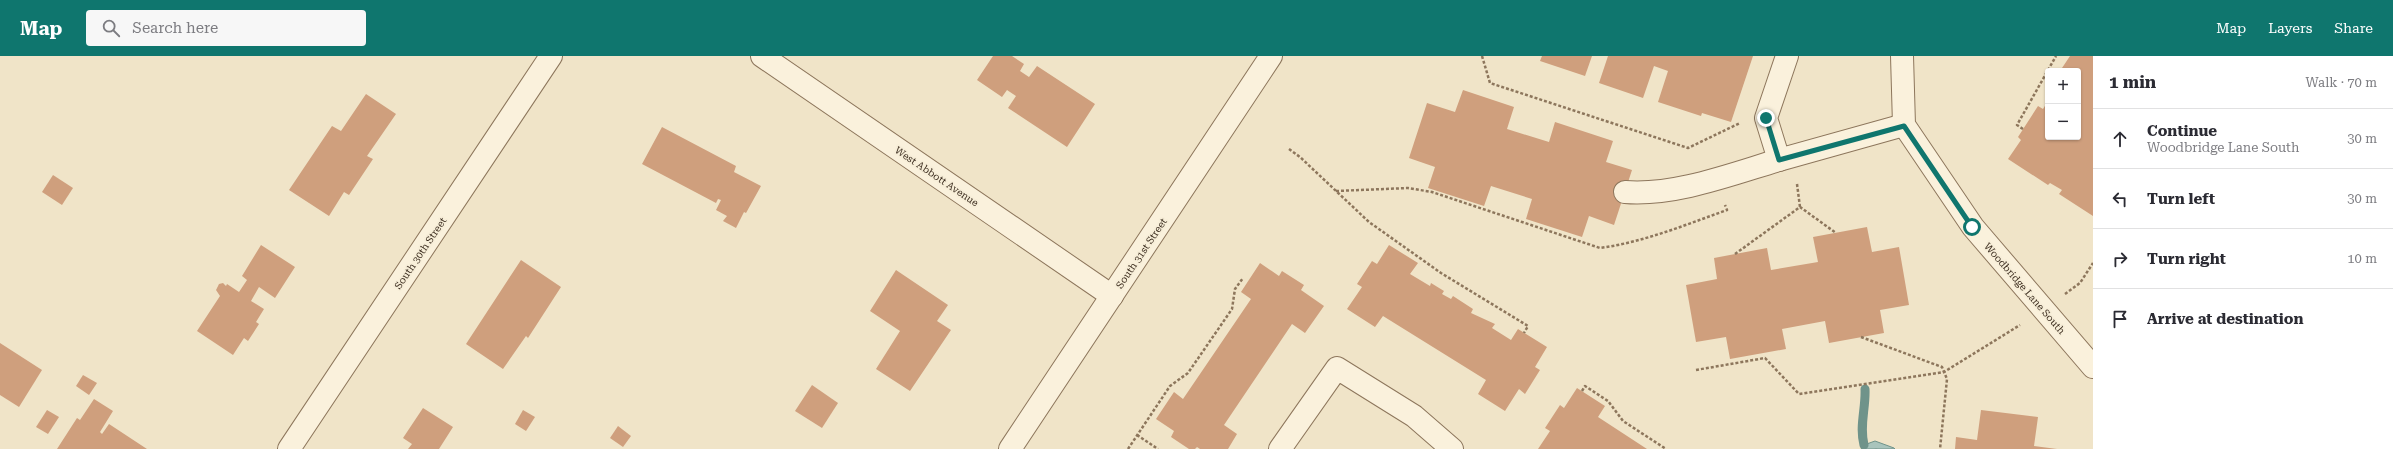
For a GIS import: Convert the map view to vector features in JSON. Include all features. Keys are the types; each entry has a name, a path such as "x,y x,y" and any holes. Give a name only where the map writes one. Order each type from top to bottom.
{"street":[{"name":"South 30th Street","path":"289,449 551,56"},
{"name":"West Abbott Avenue","path":"762,56 1112,296"},
{"name":"South 31st Street","path":"1010,449 1271,56"},
{"path":"1779,160 1766,118 1787,56"},
{"path":"1625,192 1645,194 1717,179 1779,160 1904,126 1902,56"},
{"name":"Woodbridge Lane South","path":"1904,126 1972,227 2093,367"},
{"path":"1280,449 1337,368 1414,416 1452,449"}],"path":[{"path":"1482,56 1490,83 1688,148 1718,135 1737,124 1766,118"},
{"path":"2023,129 2017,125 2056,56"},
{"path":"1289,149 1369,222 1441,273 1528,326 1524,333"},
{"path":"1336,191 1408,188 1432,192 1600,248 1624,245 1727,210 1717,179"},
{"path":"1735,254 1800,207 1836,233"},
{"path":"1696,370 1765,358 1799,394 1944,372 2044,310 2080,283 2093,262"},
{"path":"1128,449 1170,386 1188,373 1232,309 1235,289 1243,278"},
{"path":"1861,337 1942,367 1947,380 1940,449"},
{"path":"1582,391 1585,386 1608,401 1623,421 1666,449"},
{"path":"1137,435 1158,449"}],"water":[{"path":"1875,441 1895,449 1861,449 1864,445"}],"building":[{"path":"993,56 1012,56 1024,64 1020,71 1029,77 1037,66 1095,104 1067,147 1008,108 1016,96 1007,90 1002,97 977,80"},
{"path":"1542,56 1592,56 1585,76 1540,61"},
{"path":"1608,56 1753,56 1731,122 1702,113 1701,116 1658,102 1668,71 1654,66 1643,98 1599,83"},
{"path":"2070,56 2093,56 2093,216 2059,194 2062,190 2050,183 2048,185 2008,159 2021,140 2018,137 2038,106 2043,109 2045,106 2045,140 2081,140 2081,68 2062,68"},
{"path":"1463,90 1514,107 1507,129 1549,142 1555,122 1613,141 1606,162 1632,170 1614,225 1589,216 1582,237 1526,219 1532,199 1491,186 1484,206 1428,188 1435,167 1409,158 1427,103 1455,112"},
{"path":"366,94 396,114 367,156 373,159 349,195 344,192 329,216 289,190 332,126 341,131"},
{"path":"662,127 736,166 734,172 761,186 746,213 744,212 736,228 723,221 727,216 716,210 721,200 718,199 716,203 642,164"},
{"path":"53,175 73,188 62,205 42,192"},
{"path":"1867,227 1872,252 1899,247 1909,305 1880,310 1884,333 1829,343 1825,321 1782,329 1786,349 1730,359 1726,337 1696,342 1686,285 1717,279 1714,258 1767,248 1771,270 1818,262 1813,237"},
{"path":"261,245 295,267 275,298 259,287 251,301 264,309 256,322 259,324 248,341 244,338 233,355 197,331 220,296 216,290 219,284 223,283 226,286 227,284 239,292 247,280 242,276"},
{"path":"1389,245 1418,263 1410,274 1430,286 1431,283 1444,291 1442,294 1451,299 1453,296 1473,309 1471,313 1495,324 1492,328 1511,340 1518,329 1547,347 1535,367 1540,370 1525,394 1519,389 1505,411 1478,394 1486,380 1383,316 1375,327 1347,309 1362,287 1357,284 1372,261 1377,264"},
{"path":"521,260 561,287 528,338 526,336 503,369 466,344"},
{"path":"1260,263 1279,276 1282,271 1304,285 1301,290 1324,306 1305,333 1292,324 1224,425 1237,434 1228,449 1200,449 1197,447 1195,449 1189,449 1171,437 1174,431 1156,419 1174,392 1183,399 1251,299 1241,292"},
{"path":"896,270 948,305 937,321 951,330 910,391 876,369 900,331 870,311"},
{"path":"0,343 42,370 19,407 0,395"},
{"path":"83,375 97,383 89,395 76,386"},
{"path":"812,385 838,403 822,428 795,411"},
{"path":"1577,388 1605,406 1598,417 1647,449 1538,449 1550,431 1545,428 1560,405 1564,408"},
{"path":"94,399 113,411 100,432 102,434 109,424 147,449 57,449 77,418 80,420"},
{"path":"423,408 453,427 439,449 408,449 412,444 403,438"},
{"path":"47,410 59,417 48,434 36,427"},
{"path":"523,410 535,417 526,431 515,424"},
{"path":"1981,410 2038,417 2034,446 2057,449 1955,449 1956,437 1977,440"},
{"path":"618,426 631,436 623,447 610,438"}],"waterway":[{"path":"1864,445 1862,424 1865,389"}],"route":[{"path":"1766,118 1779,160 1822,150 1904,126 1972,227"}]}
